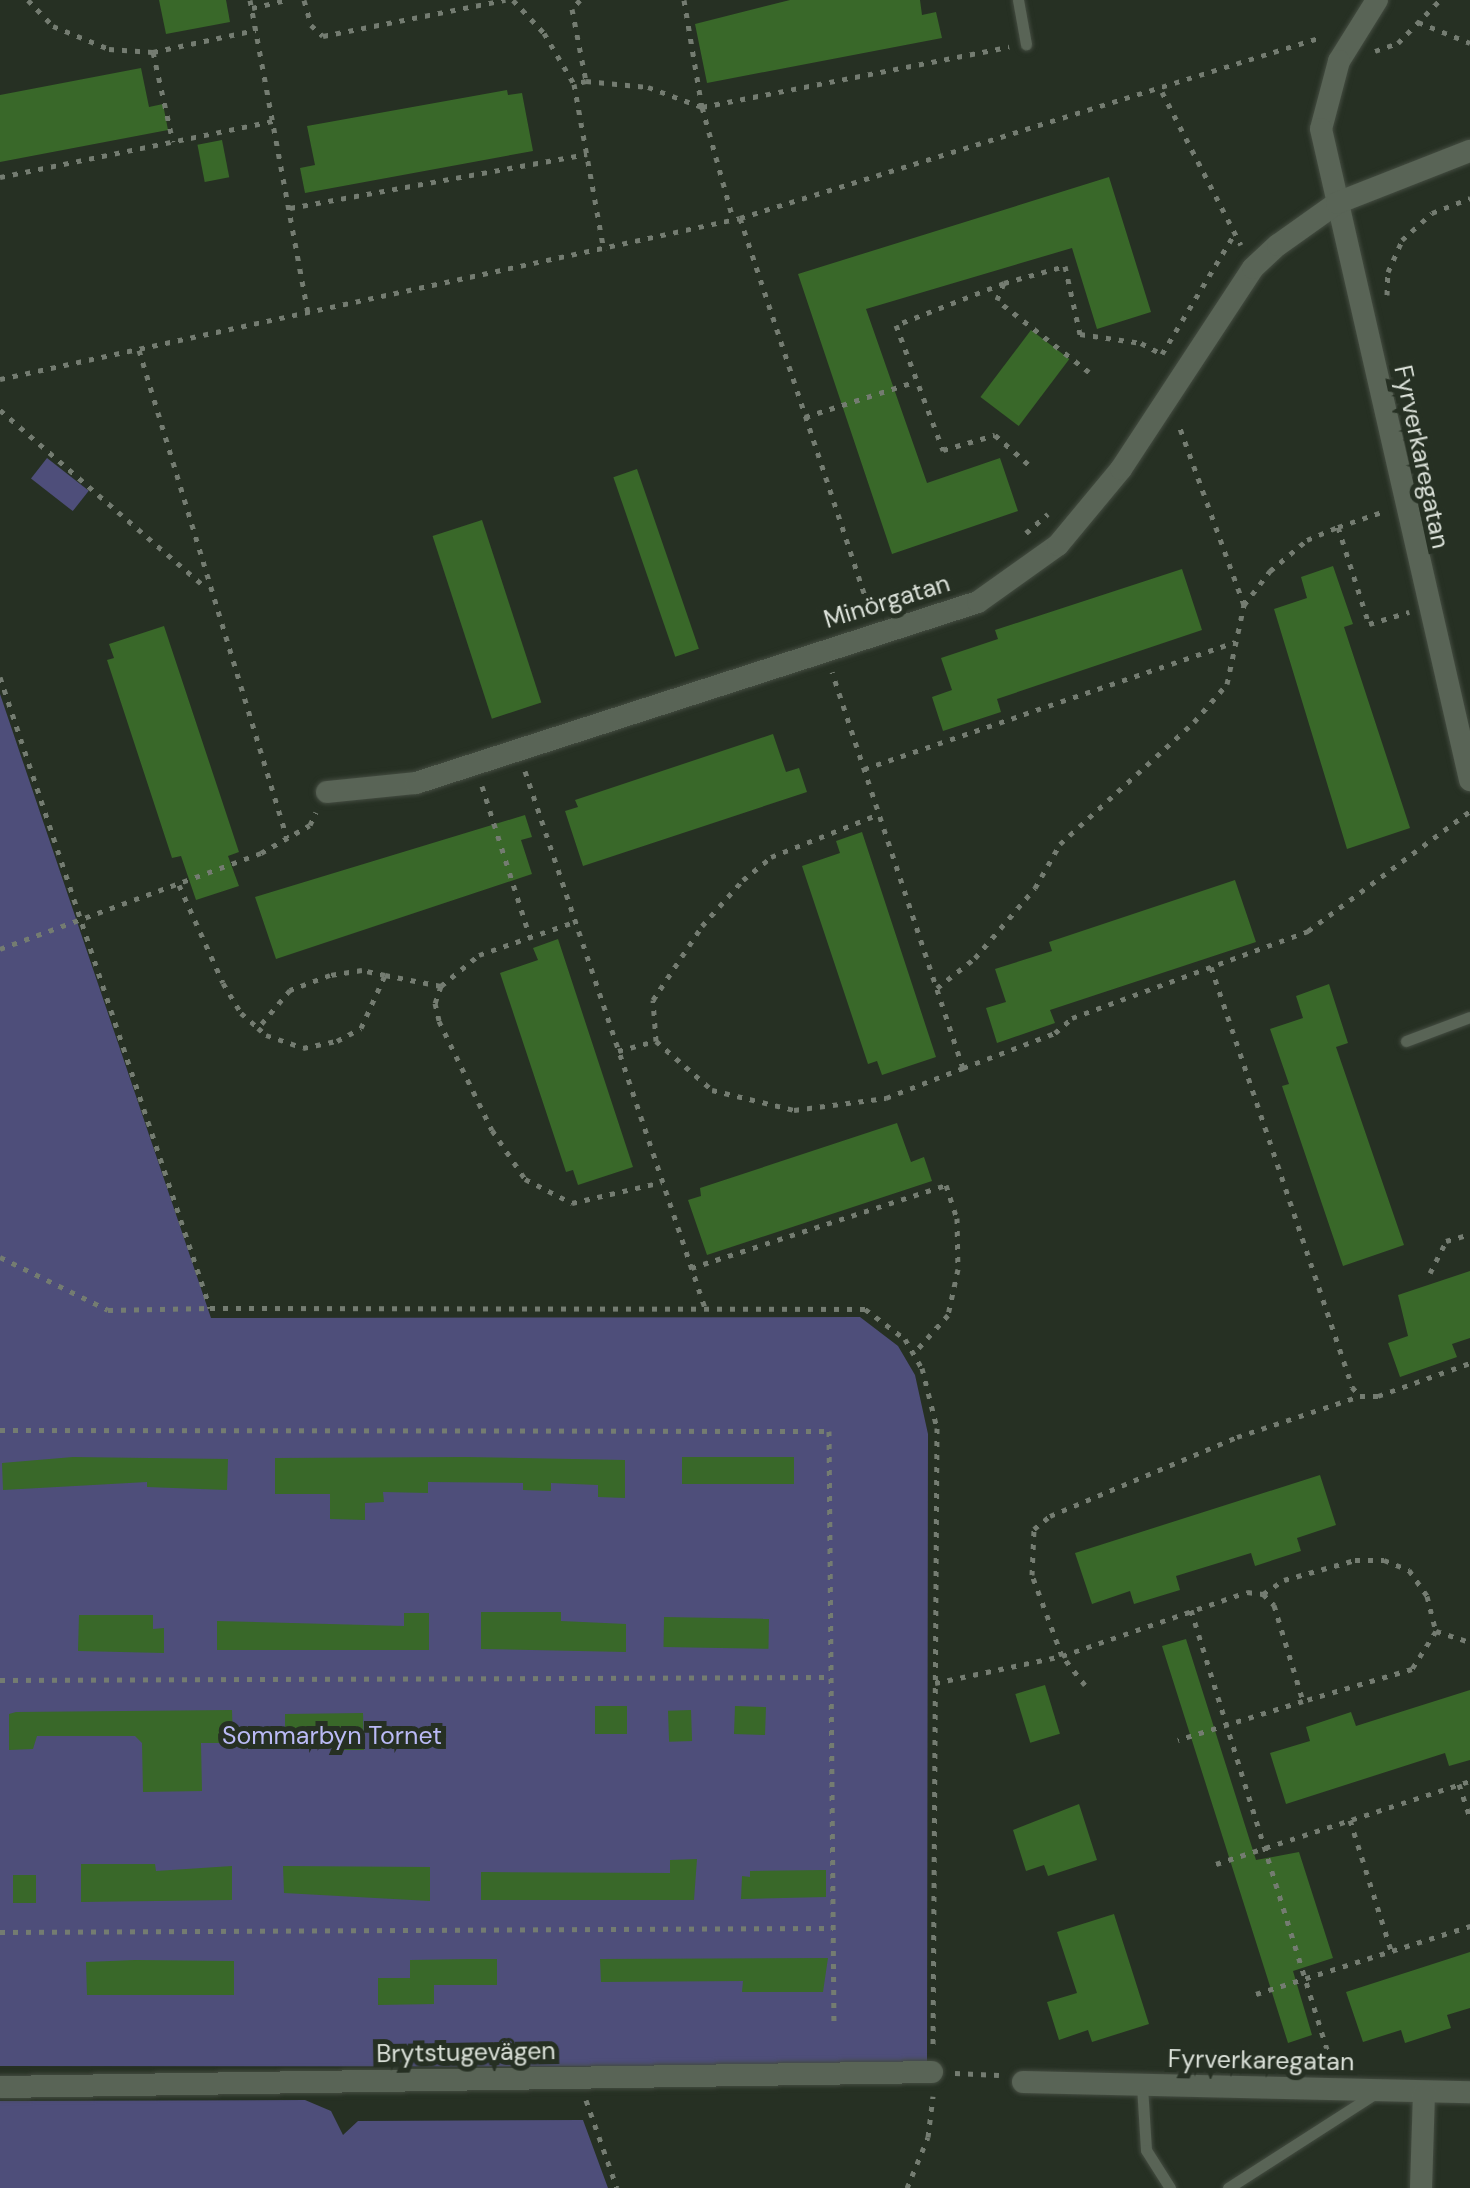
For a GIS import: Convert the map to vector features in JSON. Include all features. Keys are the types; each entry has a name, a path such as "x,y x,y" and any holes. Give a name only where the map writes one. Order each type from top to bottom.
{"street":[{"name":"Fyrverkaregatan","path":"1377,0 1346,46 1321,128 1426,607 1470,780"},
{"name":"Minörgatan","path":"327,792 416,783 824,650 878,638 978,602 1058,545 1166,400 1253,268 1337,204 1470,151"},
{"name":"Brytstugevägen","path":"0,2086 932,2072"},
{"name":"Fyrverkaregatan","path":"1023,2082 1470,2092"},
{"path":"1421,2188 1424,2093"}],"lane":[{"path":"1018,0 1026,44"},
{"path":"1406,1041 1470,1017"},
{"name":"Fyrverkaregatan","path":"1142,2086 1146,2150 1170,2188"},
{"name":"Fyrverkaregatan","path":"1228,2188 1379,2091"}],"path":[{"path":"28,0 78,39 154,52 256,30"},
{"path":"250,0 308,314"},
{"path":"252,8 288,0"},
{"path":"304,0 311,25 323,36 504,0"},
{"path":"512,0 544,32 574,84 604,250"},
{"path":"571,0 586,81"},
{"path":"572,8 580,0"},
{"path":"684,0 702,107 878,638"},
{"path":"0,379 737,219 1162,92 1316,38 1386,50 1440,0"},
{"path":"1418,22 1470,43"},
{"path":"574,84 586,81 648,87 702,107 1026,44"},
{"path":"154,52 173,142"},
{"path":"1162,92 1253,268"},
{"path":"0,177 272,121"},
{"path":"289,208 587,154"},
{"path":"1387,310 1388,272 1402,240 1432,213 1470,198"},
{"path":"1154,369 1236,234"},
{"path":"1028,464 995,435 943,450 914,382 896,325 1004,284 1065,266 1080,334 1141,342 1162,354"},
{"path":"1004,284 997,300 1089,372"},
{"path":"139,350 208,589 287,838"},
{"path":"805,418 914,382"},
{"path":"1166,400 1244,605"},
{"path":"0,410 208,589"},
{"path":"1018,540 1058,504"},
{"path":"936,988 975,958 1035,888 1060,844 1194,722 1227,684 1244,605 1283,560 1338,527 1404,505"},
{"path":"1338,527 1369,624 1426,607"},
{"path":"870,613 884,608"},
{"path":"864,769 1236,642"},
{"path":"824,650 963,1068"},
{"path":"0,677 210,1308"},
{"path":"518,750 705,1308"},
{"path":"475,764 530,937"},
{"path":"0,949 80,923 287,838 310,826 327,792"},
{"path":"878,814 770,857 743,880 702,926 654,1000 656,1041 712,1090 751,1105 794,1110 886,1098 1056,1033 1072,1018 1308,931 1470,811"},
{"path":"179,884 223,984 258,1028 303,1048 336,1041 360,1028 384,975"},
{"path":"574,922 480,954 442,986 434,1003 438,1021 492,1130 525,1179 572,1203 662,1182"},
{"path":"1211,966 1360,1396"},
{"path":"258,1028 290,990 330,974 384,975 442,986"},
{"path":"618,1051 656,1041"},
{"path":"691,1268 946,1186 957,1218 958,1269 948,1315 914,1353"},
{"path":"1430,1273 1446,1242 1470,1234"},
{"path":"0,1257 108,1310 865,1309 894,1326 914,1353 937,1428 932,2072 928,2137 906,2188"},
{"path":"1086,1685 1062,1656 1030,1551 1034,1529 1050,1516 1236,1438 1470,1363"},
{"path":"0,1430 828,1431 834,2025"},
{"path":"1178,1740 1412,1669 1436,1632 1426,1596 1409,1570 1384,1560 1355,1560 1284,1580 1263,1594"},
{"path":"935,1683 1062,1656 1247,1592 1263,1594 1274,1606 1303,1701"},
{"path":"1191,1610 1307,1978 1335,2090"},
{"path":"1436,1632 1470,1642"},
{"path":"0,1680 833,1678"},
{"path":"1216,1864 1470,1781"},
{"path":"1460,1784 1470,1818"},
{"path":"1350,1820 1391,1951"},
{"path":"1256,1994 1470,1926"},
{"path":"0,1932 833,1928"},
{"path":"932,2072 1020,2076 1023,2082"},
{"path":"578,2078 617,2188"}],"green space":[{"path":"47,458 89,491 73,511 31,478"},
{"name":"Sommarbyn Tornet","path":"0,694 211,1318 860,1317 898,1346 915,1375 928,1434 927,2067 0,2066"},
{"path":"305,2100 331,2111 343,2135 358,2121 583,2120 608,2188 0,2188 0,2101"}],"building":[{"path":"159,0 226,0 230,22 166,34"},
{"path":"790,0 920,0 922,15 936,12 942,38 707,83 695,24"},
{"path":"141,68 149,107 163,104 168,130 0,162 0,95"},
{"path":"507,90 508,95 522,93 533,151 305,193 300,168 315,165 307,126"},
{"path":"222,140 229,177 205,182 197,145"},
{"path":"1109,177 1151,312 1097,329 1072,248 866,309 927,483 1000,458 1018,511 892,554 798,274"},
{"path":"1031,330 1069,359 1019,426 980,397"},
{"path":"637,469 699,649 675,657 613,477"},
{"path":"482,520 541,703 492,719 433,536"},
{"path":"1333,566 1353,624 1344,627 1410,828 1347,849 1274,609 1307,598 1301,577"},
{"path":"1182,569 1202,630 997,699 1001,712 943,731 932,697 952,690 941,658 998,639 995,630"},
{"path":"164,626 239,852 228,856 239,886 196,900 181,856 172,858 107,660 114,658 109,644"},
{"path":"773,734 786,772 799,768 807,792 583,866 565,811 578,807 575,800"},
{"path":"525,815 532,837 521,840 532,874 276,959 255,897"},
{"path":"862,832 936,1057 882,1075 877,1061 868,1064 802,866 840,853 836,841"},
{"path":"1235,880 1256,942 1050,1010 1055,1023 997,1043 986,1008 1006,1002 995,969 1052,951 1049,942"},
{"path":"558,939 633,1167 578,1185 573,1170 566,1172 500,973 538,960 533,948"},
{"path":"1329,984 1348,1043 1336,1047 1404,1245 1343,1266 1282,1086 1289,1084 1270,1029 1303,1018 1296,996"},
{"path":"897,1123 911,1162 924,1157 932,1181 707,1255 688,1200 701,1196 700,1188"},
{"path":"1470,1271 1470,1338 1452,1344 1457,1357 1400,1377 1388,1343 1408,1336 1398,1295"},
{"path":"73,1457 228,1459 227,1490 147,1487 147,1482 3,1490 2,1463"},
{"path":"682,1457 794,1457 794,1484 682,1484"},
{"path":"275,1458 625,1460 625,1498 598,1497 598,1485 551,1483 551,1491 523,1490 523,1483 428,1482 428,1493 383,1492 384,1502 365,1503 365,1520 330,1519 330,1494 275,1494"},
{"path":"1320,1475 1336,1525 1297,1538 1301,1551 1255,1566 1251,1553 1176,1576 1180,1590 1134,1604 1130,1591 1092,1604 1075,1553"},
{"path":"481,1612 561,1612 561,1621 626,1624 626,1652 481,1649"},
{"path":"404,1613 429,1613 429,1650 217,1650 217,1621 404,1626"},
{"path":"79,1615 153,1615 153,1629 164,1628 164,1653 78,1651"},
{"path":"664,1617 769,1619 768,1649 663,1647"},
{"path":"1186,1639 1256,1860 1299,1852 1333,1958 1293,1971 1312,2035 1288,2043 1162,1646"},
{"path":"1045,1685 1060,1734 1030,1743 1015,1694"},
{"path":"1470,1690 1470,1760 1449,1766 1445,1753 1286,1804 1270,1753 1310,1741 1306,1727 1351,1712 1356,1726"},
{"path":"595,1706 627,1706 627,1734 595,1734"},
{"path":"735,1706 766,1707 765,1735 734,1734"},
{"path":"232,1710 233,1743 201,1743 202,1791 143,1792 142,1743 135,1736 37,1736 33,1749 9,1750 9,1714 16,1712"},
{"path":"691,1710 692,1741 669,1742 668,1711"},
{"path":"363,1713 364,1750 342,1750 342,1740 285,1740 285,1714"},
{"path":"1079,1804 1097,1860 1048,1876 1044,1865 1026,1871 1013,1830"},
{"path":"697,1859 694,1900 481,1900 481,1872 670,1873 670,1860"},
{"path":"81,1864 155,1864 156,1871 232,1866 232,1900 81,1902"},
{"path":"283,1866 430,1867 430,1901 284,1893"},
{"path":"826,1870 826,1897 741,1899 742,1876 750,1877 750,1871"},
{"path":"13,1875 36,1875 36,1903 13,1903"},
{"path":"1114,1914 1149,2024 1092,2042 1088,2030 1059,2040 1047,2002 1077,1993 1057,1932"},
{"path":"1470,1952 1470,2008 1447,2015 1451,2028 1405,2043 1401,2030 1363,2042 1346,1992"},
{"path":"828,1958 823,1992 742,1992 743,1981 601,1982 600,1959"},
{"path":"497,1959 497,1985 434,1985 434,2004 378,2005 378,1978 410,1978 410,1960"},
{"path":"234,1961 234,1995 87,1995 86,1962"}]}
